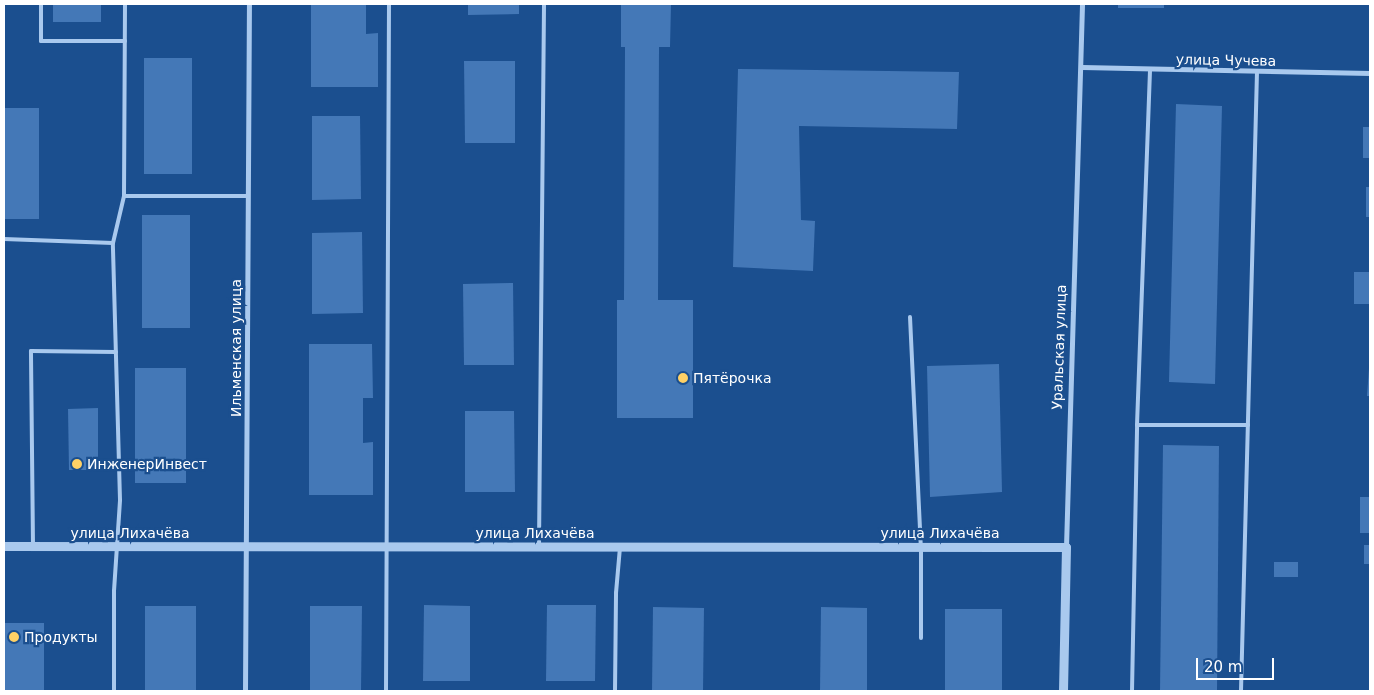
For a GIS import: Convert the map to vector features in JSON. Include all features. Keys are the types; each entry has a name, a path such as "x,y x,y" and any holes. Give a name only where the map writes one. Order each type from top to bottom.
{"street":[{"name":"Ильменская улица","path":"245,691 248,547 247,196 249,4"},
{"name":"Уральская улица","path":"1063,691 1082,67 1082,4"},
{"name":"улица Чучева","path":"1082,67 1370,73"},
{"name":"улица Лихачёва","path":"4,546 1066,547"}],"lane":[{"path":"41,4 41,41 125,41"},
{"path":"114,691 114,591 120,500 113,243 124,196 125,4"},
{"path":"386,691 389,4"},
{"path":"539,547 544,4"},
{"path":"1132,691 1137,425 1150,69"},
{"path":"1241,691 1257,72"},
{"path":"124,196 247,196"},
{"path":"4,239 113,243"},
{"path":"910,317 921,547 921,638"},
{"path":"33,546 31,351 116,352"},
{"path":"1137,425 1248,425"},
{"path":"615,691 616,593 620,547"}],"building":[{"path":"53,4 101,4 101,22 53,22"},
{"path":"311,4 366,4 366,34 378,33 378,87 311,87"},
{"path":"468,4 519,4 519,14 468,15"},
{"path":"621,4 671,4 670,47 659,47 658,300 693,300 693,418 617,418 617,300 624,300 625,47 621,47"},
{"path":"1118,4 1164,4 1164,8 1118,8"},
{"path":"144,58 192,58 192,174 144,174"},
{"path":"464,61 515,61 515,143 465,143"},
{"path":"738,69 959,72 957,129 799,126 801,220 815,221 813,271 733,267"},
{"path":"1176,104 1222,106 1215,384 1169,382"},
{"path":"4,108 39,108 39,219 4,219"},
{"path":"312,116 360,116 361,199 312,200"},
{"path":"1363,127 1370,127 1370,158 1363,158"},
{"path":"1366,187 1370,187 1370,217 1366,217"},
{"path":"142,215 190,215 190,328 142,328"},
{"path":"362,232 363,313 312,314 312,233"},
{"path":"1354,272 1370,272 1370,304 1354,304"},
{"path":"513,283 514,365 464,365 463,284"},
{"path":"309,344 372,344 373,398 363,398 363,443 373,442 373,495 309,495"},
{"path":"999,364 1002,492 930,497 927,366"},
{"path":"135,368 186,368 186,483 135,483"},
{"path":"1369,368 1370,396 1367,396"},
{"path":"98,408 98,470 69,470 68,409"},
{"path":"465,411 514,411 515,492 465,492"},
{"path":"1163,445 1219,446 1217,691 1160,691"},
{"path":"1360,497 1370,497 1370,533 1360,533"},
{"path":"1364,545 1370,545 1370,564 1364,564"},
{"path":"1274,562 1298,562 1298,577 1274,577"},
{"path":"424,605 470,606 470,681 423,681"},
{"path":"547,605 596,605 595,681 546,681"},
{"path":"145,606 196,606 196,691 145,691"},
{"path":"310,606 362,606 361,691 310,691"},
{"path":"653,607 704,608 703,691 652,691"},
{"path":"821,607 867,608 867,691 820,691"},
{"path":"945,609 1002,609 1002,691 945,691"},
{"path":"4,623 44,623 44,691 4,691"}],"place":[{"name":"Пятёрочка","path":"683,378"},
{"name":"ИнженерИнвест","path":"77,464"},
{"name":"Продукты","path":"14,637"}]}
